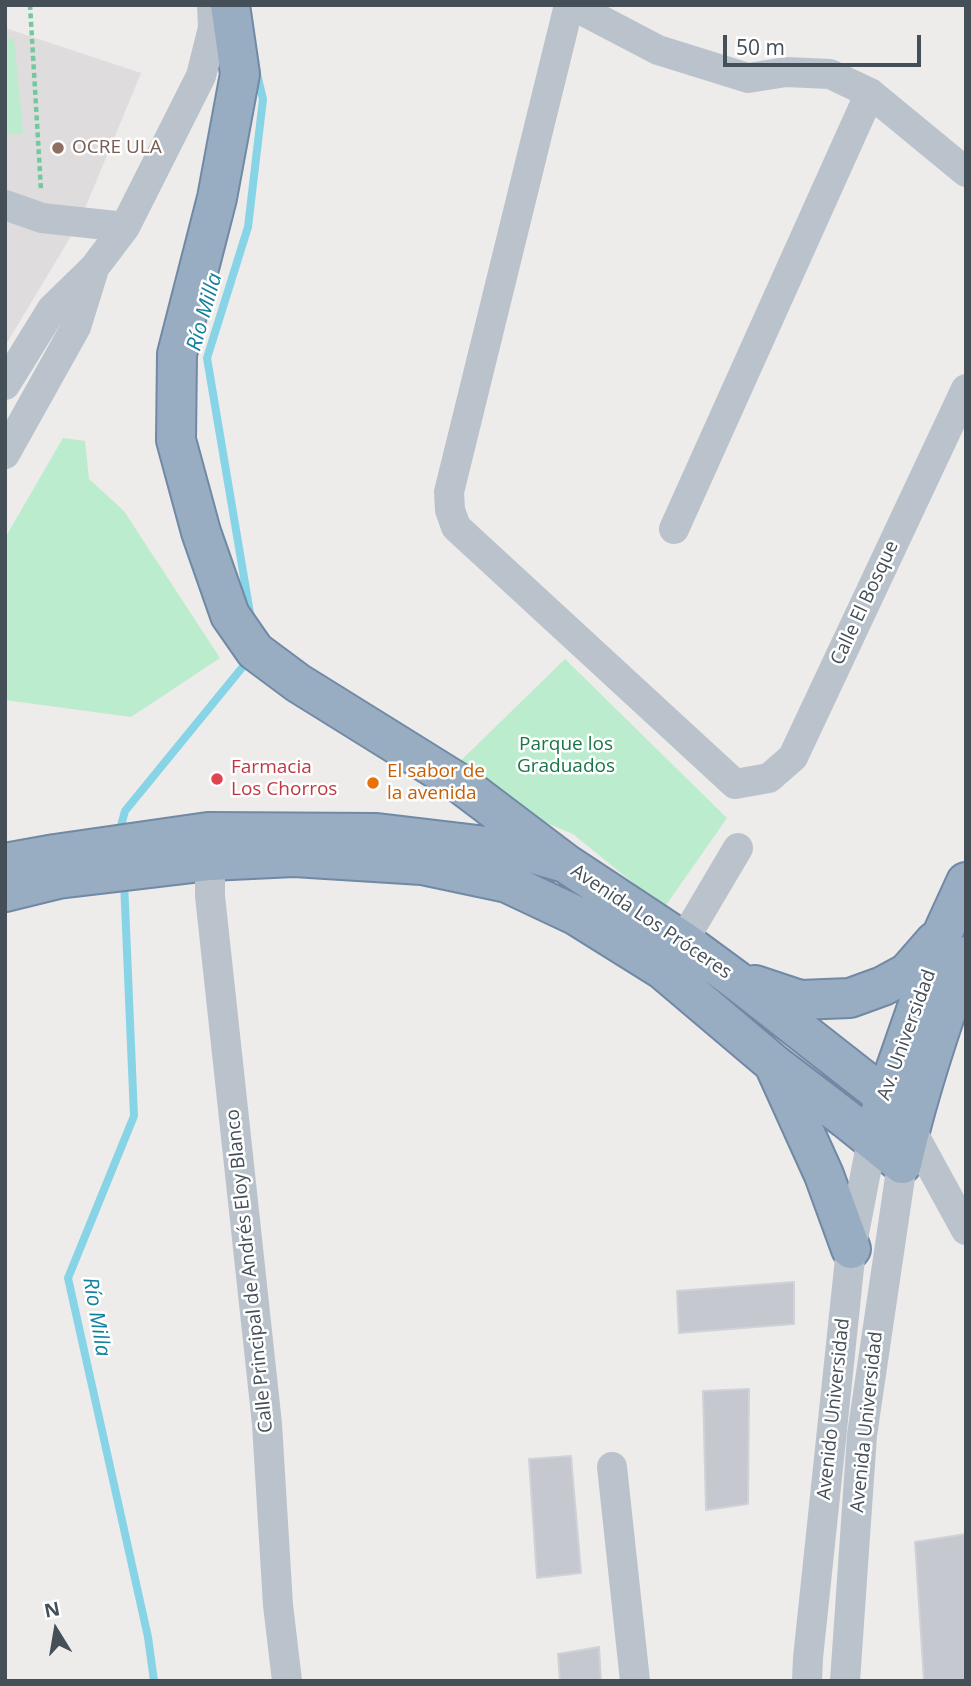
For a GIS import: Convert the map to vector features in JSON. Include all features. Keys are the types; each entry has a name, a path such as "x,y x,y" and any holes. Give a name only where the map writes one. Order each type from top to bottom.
{"highway":[{"path":"230,5 240,74 217,198 177,354 176,440 201,532 230,615 255,651 298,683 462,785 565,863"},
{"name":"Avenida Los Próceres","path":"5,863 208,832 377,833 520,850 565,863 736,979 884,1096 906,1146"},
{"name":"Avenida Los Próceres","path":"5,892 58,879 210,861 294,857 422,865 507,883 575,915 663,970 774,1064 872,1140 906,1146"},
{"path":"906,1146 941,1022 966,882"},
{"path":"736,979 800,1000 850,998 883,986 955,943"},
{"name":"Av. Universidad","path":"872,1140 884,1096 955,943"},
{"path":"774,1064 824,1175 850,1249"}],"street":[{"path":"5,385 52,309 94,268 125,227 201,76 213,28 212,5"},
{"path":"571,5 658,50 748,78 786,72 831,74 870,93 966,172"},
{"name":"Calle El Bosque","path":"571,5 449,492 450,510 456,527 735,784 769,778 793,757 966,389"},
{"path":"674,529 870,93"},
{"path":"5,205 42,218 125,227"},
{"path":"5,454 76,327 94,268"},
{"path":"683,942 738,848"},
{"name":"Calle Principal de Andrés Eloy Blanco","path":"210,861 210,896 267,1424 278,1605 287,1681"},
{"name":"Avenido Universidad","path":"807,1681 807,1658 850,1249 872,1140"},
{"path":"906,1146 966,1230"},
{"name":"Avenida Universidad","path":"845,1681 862,1435 906,1146"},
{"path":"612,1467 635,1681"}],"path":[{"path":"30,5 42,218"}],"shaded area":[{"name":"OCRE ULA","path":"5,28 141,73 79,223 5,346"}],"green space":[{"path":"14,38 23,133 5,135 5,39"},
{"path":"63,438 85,441 89,479 124,511 220,658 131,717 5,700 5,538"},
{"name":"Parque los Graduados","path":"565,659 727,818 664,908 573,834 442,779"}],"building":[{"path":"794,1282 794,1324 679,1333 677,1291"},
{"path":"749,1389 748,1504 706,1510 703,1391"},
{"path":"571,1456 581,1573 537,1578 529,1459"},
{"path":"966,1534 966,1681 924,1681 915,1542"},
{"path":"599,1647 601,1681 560,1681 558,1654"}],"waterway":[{"name":"Río Milla","path":"251,619 207,358 248,227 263,99 256,70"},
{"name":"Río Milla","path":"119,833 125,811 241,669"},
{"name":"Río Milla","path":"124,881 134,1116 68,1278 148,1637 154,1681"}],"place":[{"name":"OCRE ULA","path":"58,148"},
{"name":"Farmacia Los Chorros","path":"217,779"},
{"name":"El sabor de la avenida","path":"373,783"}]}
